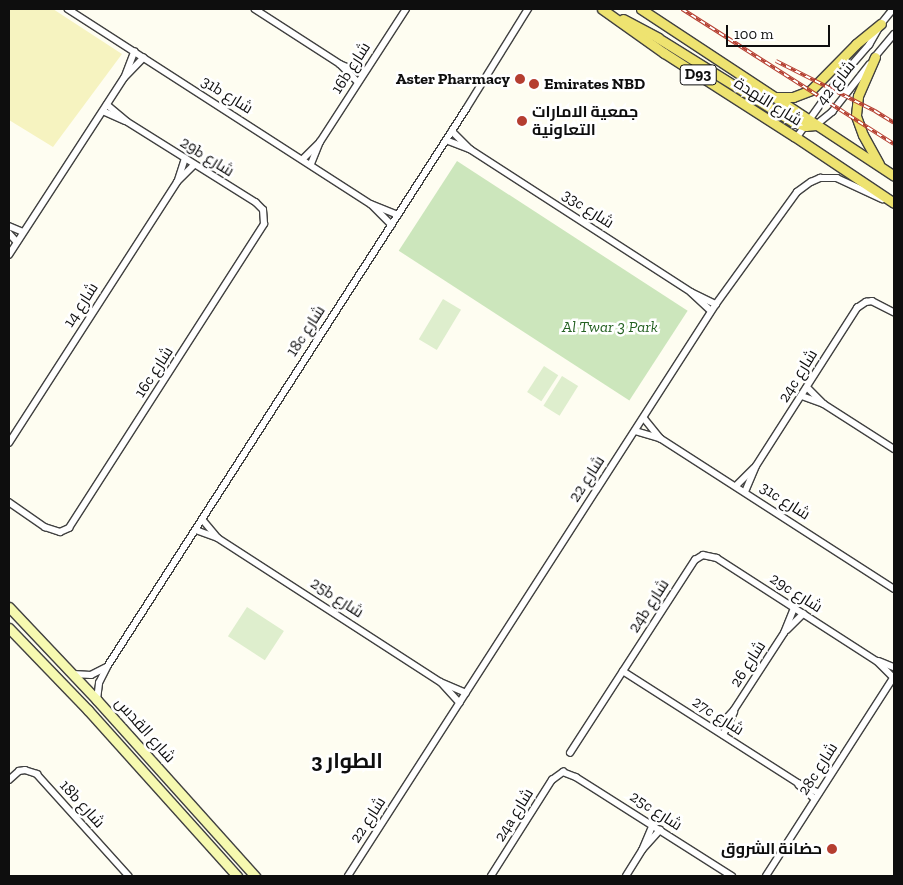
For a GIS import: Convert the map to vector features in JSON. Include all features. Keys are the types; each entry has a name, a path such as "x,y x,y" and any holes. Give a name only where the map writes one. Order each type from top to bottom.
{"main road":[{"name":"شارع النهدة","path":"602,9 658,49 797,138 894,204"},
{"name":"شارع النهدة","path":"641,9 810,124 894,176"},
{"path":"611,15 658,38 788,119 810,124"},
{"path":"772,97 793,98 811,90 856,44 881,24"},
{"path":"875,58 858,96 856,116 862,135 880,166"},
{"name":"شارع القدس","path":"9,608 97,700 255,876"},
{"name":"شارع القدس","path":"9,628 88,710 238,876"}],"street":[{"name":"31b شارع","path":"68,9 311,164 371,204 392,225"},
{"path":"255,9 340,64 364,74"},
{"name":"16b شارع","path":"311,164 320,142 406,9"},
{"name":"18c شارع","path":"97,700 99,683 107,667 392,225 528,9"},
{"name":"شارع 42","path":"797,138 810,124 835,84 868,45 893,9"},
{"name":"شارع 42","path":"810,124 832,112 894,34"},
{"path":"9,255 124,78 134,52"},
{"path":"124,78 143,58"},
{"path":"340,64 358,82"},
{"name":"29b شارع","path":"107,105 127,122 256,203 263,210 265,220"},
{"name":"29b شارع","path":"103,111 127,122"},
{"name":"33c شارع","path":"452,131 470,149 691,292 716,304"},
{"name":"33c شارع","path":"446,140 470,149"},
{"name":"16b شارع","path":"303,159 320,142"},
{"name":"شارع 14","path":"177,182 185,159"},
{"name":"شارع 14","path":"9,443 177,182 194,165"},
{"name":"شارع 22","path":"348,876 711,311 797,192 811,182 828,178 845,180 894,204"},
{"name":"31b شارع","path":"371,204 398,215"},
{"name":"16c شارع","path":"9,502 45,527 60,532 71,525 261,231 265,220"},
{"path":"9,226 23,232"},
{"path":"9,233 17,242"},
{"name":"33c شارع","path":"691,292 711,311"},
{"name":"24c شارع","path":"745,492 756,466 854,313 866,302 878,302 894,312"},
{"path":"807,387 824,404 894,449"},
{"path":"802,396 824,404"},
{"name":"31c شارع","path":"644,418 660,438"},
{"name":"31c شارع","path":"635,431 660,438 894,589"},
{"name":"24c شارع","path":"736,486 756,466"},
{"name":"25b شارع","path":"203,520 218,538"},
{"name":"25b شارع","path":"196,530 218,538 441,682 466,693"},
{"name":"29c شارع","path":"698,557 703,555 714,556 877,661 894,677"},
{"name":"24b شارع","path":"570,752 698,557"},
{"name":"شارع 26","path":"716,730 734,710 784,633 794,608"},
{"name":"شارع 26","path":"784,633 803,614"},
{"name":"29c شارع","path":"877,661 894,666"},
{"path":"73,674 91,675 107,667"},
{"name":"27c شارع","path":"623,671 798,783 819,793"},
{"name":"28c شارع","path":"766,876 894,677"},
{"name":"25b شارع","path":"441,682 460,702"},
{"name":"شارع 26","path":"723,735 734,710"},
{"name":"18b شارع","path":"9,780 19,771 25,770 37,774 129,876"},
{"name":"25c شارع","path":"563,772 572,774 732,876"},
{"name":"24a شارع","path":"491,876 552,780 563,772"},
{"name":"27c شارع","path":"798,783 815,799"},
{"path":"626,876 642,850 653,825"},
{"path":"642,850 660,830"}],"green space":[{"name":"Al Twar 3 Park","path":"457,161 688,311 629,401 399,251"},
{"path":"443,299 461,310 437,350 419,339"},
{"path":"544,366 558,375 541,401 527,392"},
{"path":"562,376 578,386 560,416 543,406"},
{"path":"247,607 284,631 265,660 228,636"}],"sand":[{"path":"9,9 53,9 122,54 53,147 9,120"}],"railway":[{"path":"682,9 894,144"},
{"path":"776,61 875,111 894,123"}],"place":[{"name":"Aster Pharmacy","path":"520,79"},
{"name":"Emirates NBD","path":"534,84"},
{"name":"جمعية الامارات التعاونية","path":"522,121"},
{"name":"حضانة الشروق","path":"832,849"}],"district":[{"name":"الطوار 3","path":"347,761"}]}
